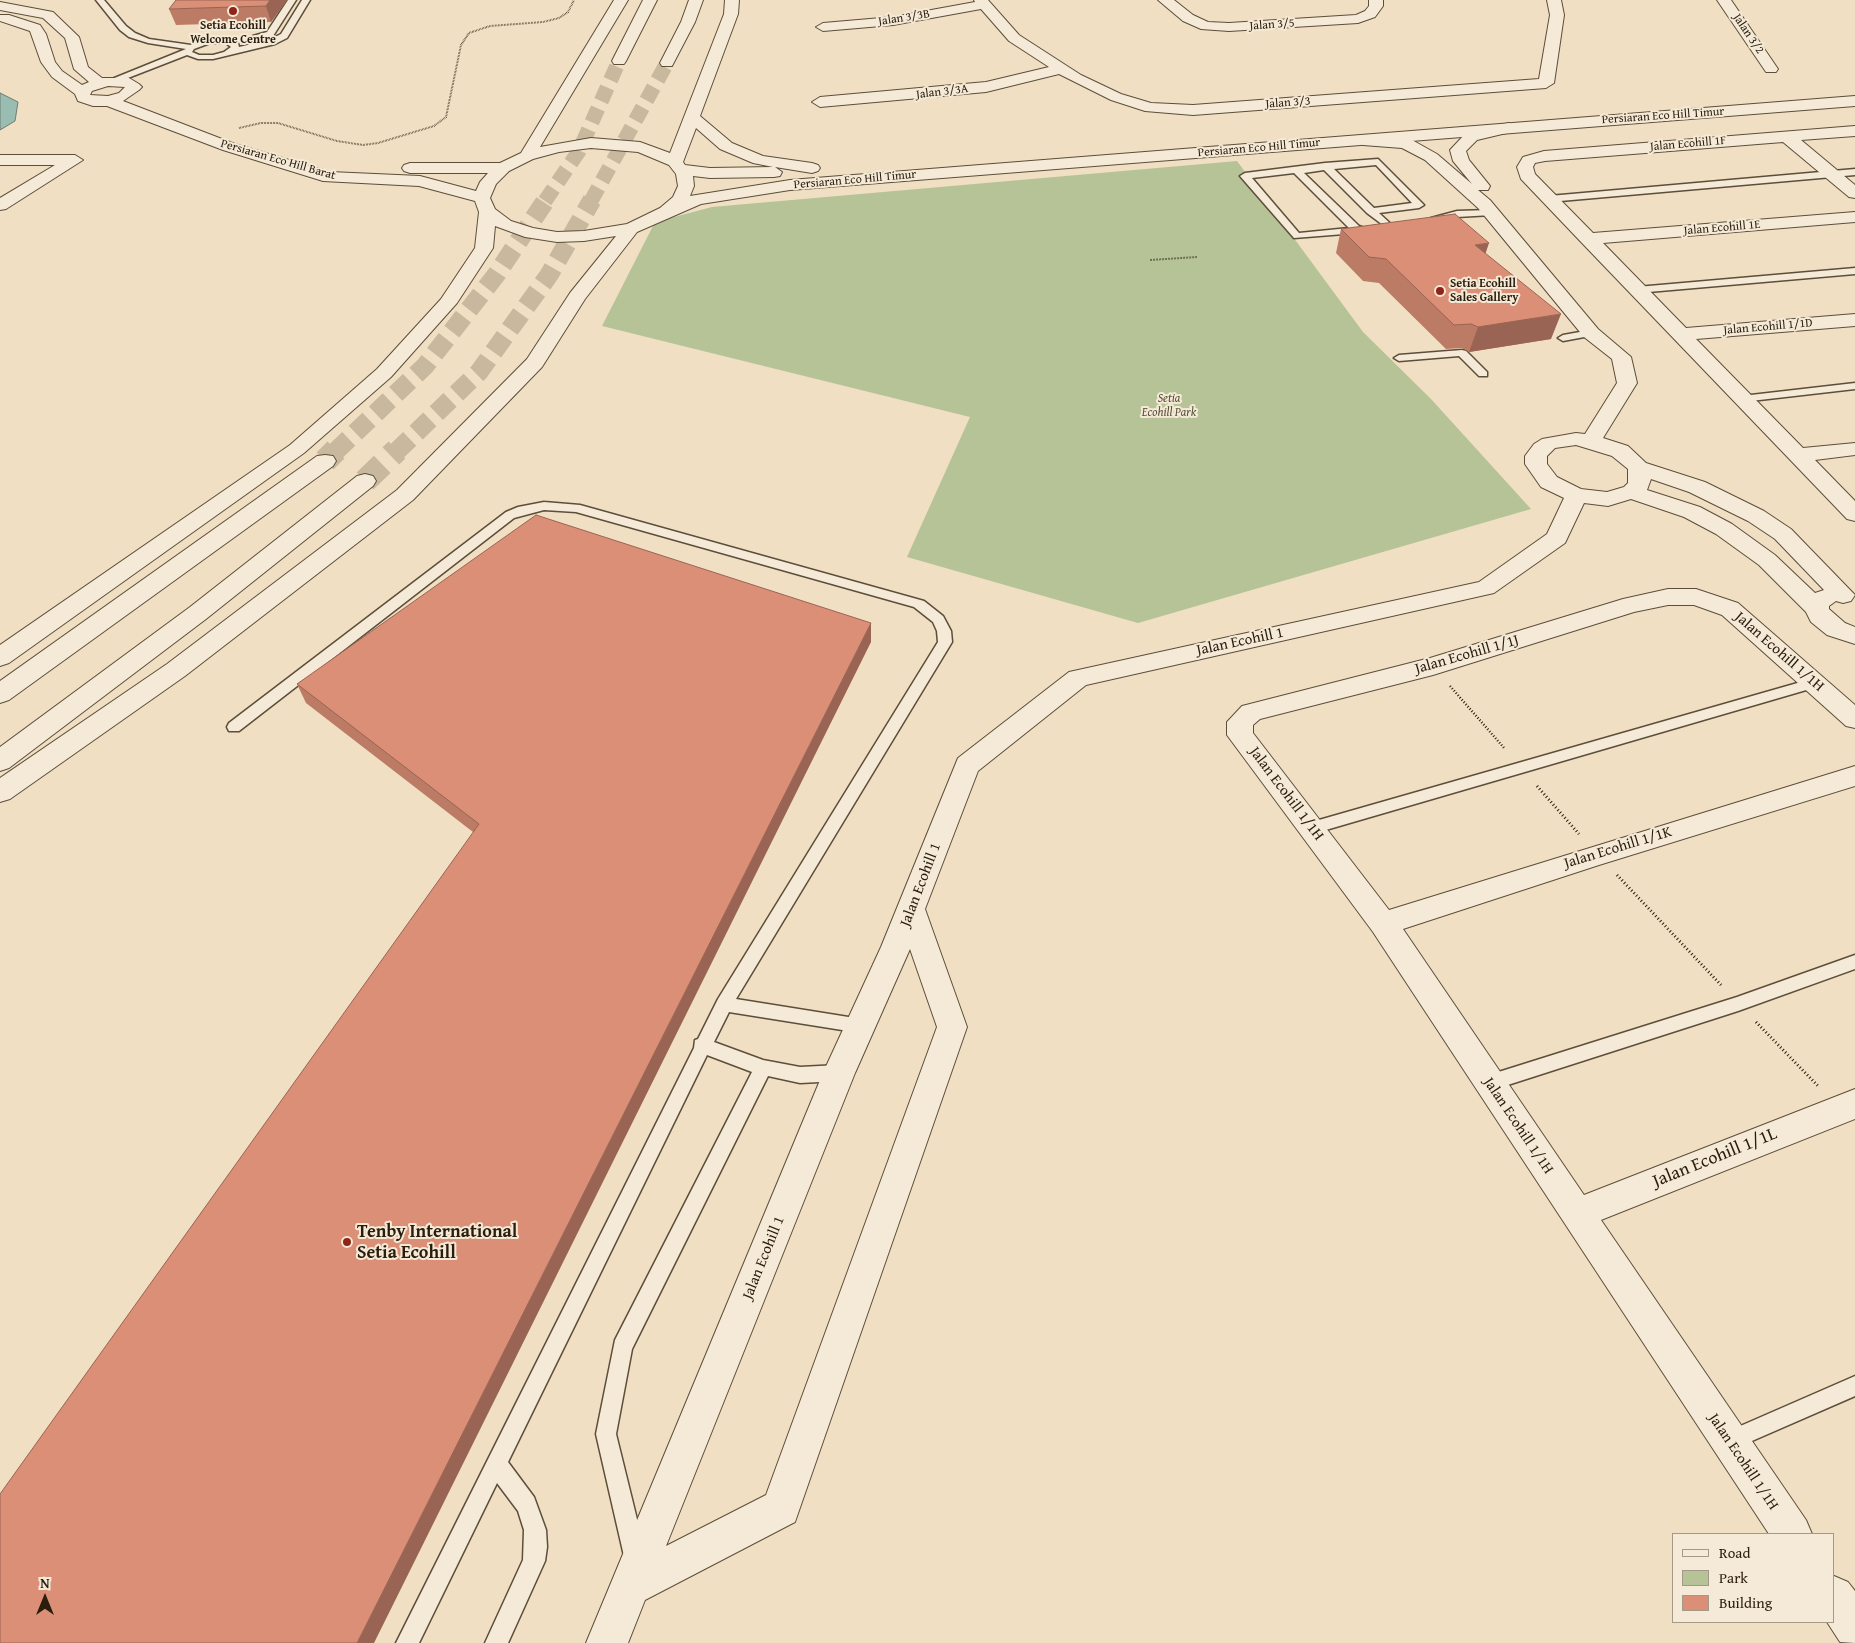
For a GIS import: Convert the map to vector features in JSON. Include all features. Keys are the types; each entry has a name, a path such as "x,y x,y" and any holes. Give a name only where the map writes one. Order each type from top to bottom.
{"street":[{"path":"527,156 621,0"},
{"path":"619,61 650,0"},
{"path":"667,63 688,22 696,0"},
{"path":"666,212 680,199 686,186 684,174 678,166 693,118 731,14 732,0"},
{"name":"Jalan 3/5","path":"1165,0 1188,18 1206,26 1229,27 1358,19 1370,14 1376,6 1376,0"},
{"name":"Jalan 3/3","path":"982,2 1014,38 1062,69 1116,97 1150,108 1193,110 1546,83 1556,15 1554,0"},
{"name":"Jalan 3/2","path":"1724,0 1771,69"},
{"name":"Jalan 3/3B","path":"823,27 893,21 982,2"},
{"path":"0,6 48,15 72,37 81,69 100,83"},
{"name":"Persiaran Eco Hill Barat","path":"0,17 35,28 39,34 48,62 57,74 83,92 82,95 87,100 109,101 229,147 329,177 420,182 485,205"},
{"name":"Jalan 3/3A","path":"820,102 986,86 1062,69"},
{"path":"83,92 100,83 115,81 136,92"},
{"name":"Persiaran Eco Hill Timur","path":"1698,98 1855,86"},
{"name":"Persiaran Eco Hill Barat","path":"109,101 136,92"},
{"name":"Persiaran Eco Hill Timur","path":"632,228 697,199 790,185 1855,101"},
{"path":"693,118 726,146 759,160 812,168"},
{"path":"1487,209 1484,188 1461,161 1458,150 1472,136 1509,128"},
{"name":"Jalan Ecohill 1F","path":"1549,199 1527,175 1525,167 1528,160 1544,156 1855,131"},
{"path":"1786,136 1855,193"},
{"path":"1360,140 1406,143 1420,149 1487,209 1591,333 1621,357 1627,383 1591,441"},
{"name":"Persiaran Eco Hill Timur","path":"503,168 527,156 558,147 591,144 617,144 640,147 660,154 678,166 710,173 759,174 852,164"},
{"path":"0,160 75,160 0,205"},
{"name":"Persiaran Eco Hill Barat","path":"346,162 420,169 503,168"},
{"path":"0,657 297,450 384,373 448,303 484,248 485,205 488,182 503,168"},
{"path":"1549,199 1855,514"},
{"path":"485,205 505,225 531,233 557,237 584,236 632,228"},
{"name":"Jalan Ecohill 1E","path":"1588,239 1855,217"},
{"path":"0,792 176,670 405,495 535,363 577,297 632,228"},
{"name":"Jalan Ecohill 1/1D","path":"1681,334 1855,320"},
{"path":"1638,468 1640,477 1638,485 1632,492 1608,499 1576,495 1549,482 1536,464 1536,456 1541,448 1549,443 1576,439 1591,441 1620,451 1638,468 1697,486 1756,516 1784,534 1849,596"},
{"path":"1798,455 1855,449"},
{"path":"0,694 325,461"},
{"path":"0,761 198,612 365,481"},
{"path":"1632,492 1692,512 1724,528 1767,560 1817,609"},
{"name":"Jalan Ecohill 1","path":"607,1643 839,1073 911,910 967,765 1078,678 1486,588 1557,538 1576,495"},
{"path":"1849,596 1823,598 1818,602 1817,609 1819,616 1826,623 1836,630 1855,636"},
{"name":"Jalan Ecohill 1/1J","path":"1240,722 1251,712 1433,666 1631,605 1668,597 1696,597"},
{"name":"Jalan Ecohill 1/1H","path":"1696,597 1730,609 1855,719"},
{"name":"Jalan Ecohill 1/1H","path":"1240,722 1240,734 1383,924 1791,1533"},
{"name":"Jalan Ecohill 1/1K","path":"1383,924 1597,854 1855,776"},
{"path":"634,1577 781,1508 952,1027 911,910"},
{"name":"Jalan Ecohill 1/1L","path":"1576,1214 1848,1106"}],"lane":[{"path":"100,0 123,28 132,35 148,41 190,50 198,57"},
{"path":"136,92 198,57 221,56 232,47 270,34 292,0"},
{"path":"115,81 216,40 232,47 272,42 284,36 306,0"},
{"path":"1326,166 1370,211 1391,224 1357,230 1298,236 1245,176 1326,166 1378,162 1420,205 1370,211"},
{"path":"1296,170 1357,230"},
{"path":"1549,199 1855,172"},
{"path":"1422,221 1487,209"},
{"path":"1637,290 1855,271"},
{"path":"1563,338 1591,333"},
{"path":"1399,358 1462,353 1483,374"},
{"path":"1742,398 1855,386"},
{"path":"234,727 510,515 522,510 544,506 576,508 918,604 938,618 944,631 945,642 724,1004 701,1045 407,1643"},
{"path":"1312,828 1815,683"},
{"path":"1490,1083 1738,1004 1855,962"},
{"path":"724,1004 861,1026"},
{"path":"701,1045 763,1068 800,1075 839,1073"},
{"path":"634,1577 606,1434 622,1347 763,1068"},
{"path":"1729,1441 1855,1386"},
{"path":"496,1463 526,1505 535,1530 536,1546 534,1561 496,1643"}],"path":[{"path":"234,129 261,123 278,123 337,141 363,145 378,143 434,126 446,117 461,45 469,33 490,26 543,22 559,18 568,12 574,0"},
{"path":"1150,260 1197,257"},
{"path":"1433,666 1597,854 1738,1004 1848,1106"}],"green space":[{"name":"Setia Ecohill Park","path":"1237,161 1363,332 1431,399 1531,509 1138,623 907,557 970,417 602,326 655,222 712,207"}],"water":[{"path":"0,93 18,102 15,121 0,130"}],"building":[{"path":"176,0 270,0 266,6 169,9"},
{"path":"1455,214 1489,243 1475,245 1561,314 1478,327 1471,324 1454,325 1386,259 1369,257 1341,229"},
{"path":"536,515 871,623 357,1643 0,1643 0,1494 479,824 297,684"}],"tunnel":[{"path":"545,201 579,151 619,61"},
{"path":"591,201 667,63"},
{"path":"335,452 425,366 496,275 546,200"},
{"path":"396,452 479,372 549,275 592,200"},
{"path":"325,461 336,450"},
{"path":"365,481 397,450"}],"place":[{"name":"Setia Ecohill Welcome Centre","path":"233,11"},
{"name":"Setia Ecohill Sales Gallery","path":"1440,291"},
{"name":"Tenby International Setia Ecohill","path":"347,1242"}]}
